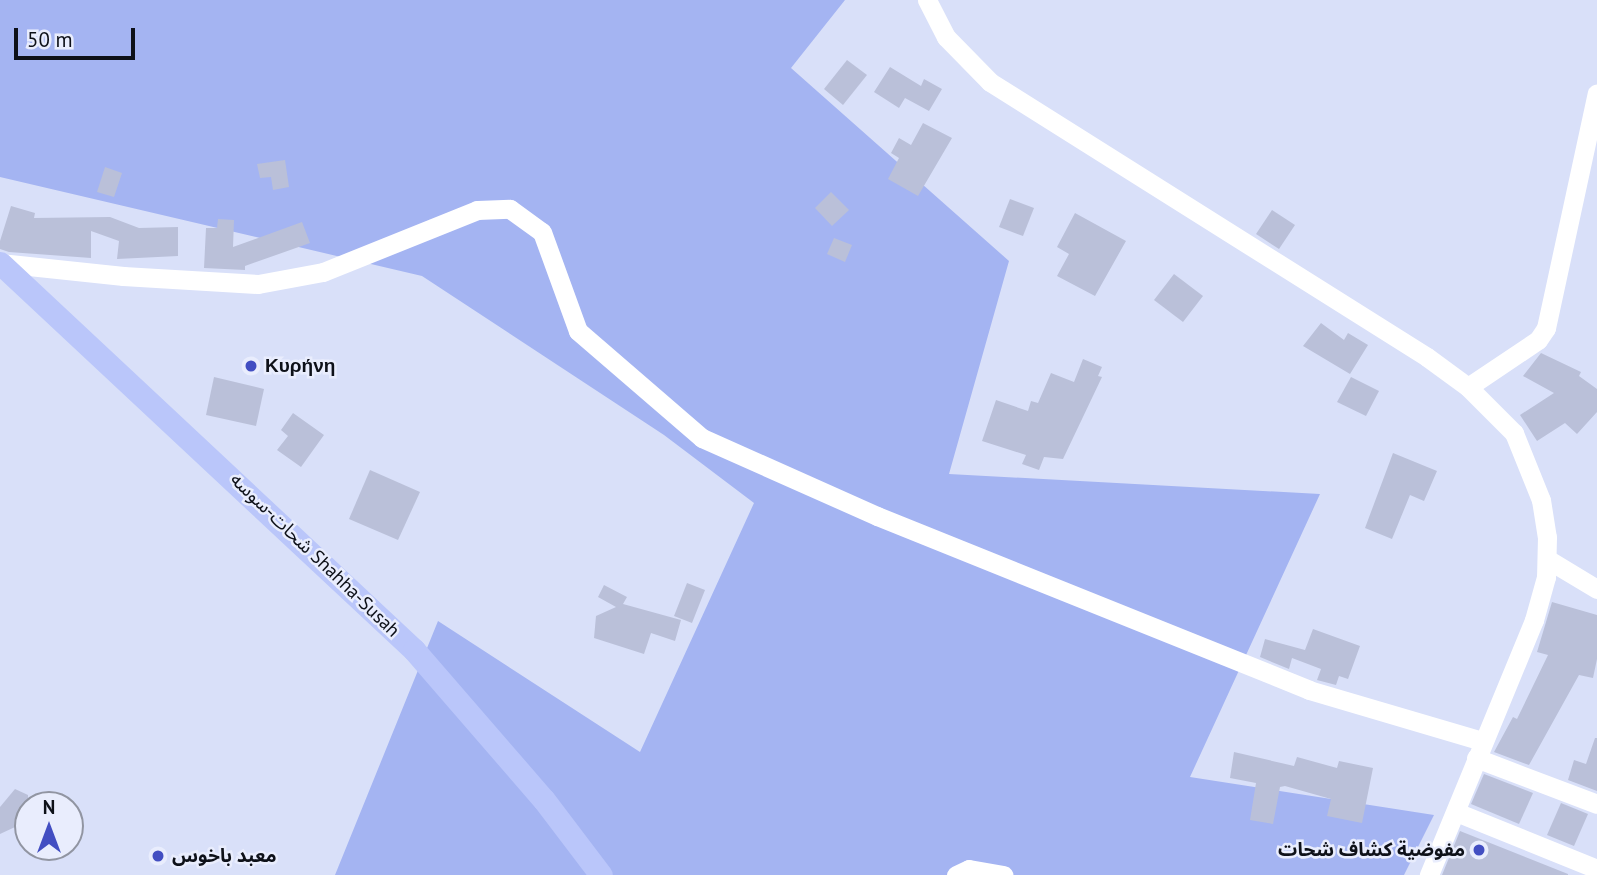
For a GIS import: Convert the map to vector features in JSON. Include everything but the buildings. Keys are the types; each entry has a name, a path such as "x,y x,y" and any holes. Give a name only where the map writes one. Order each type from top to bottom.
{"main road":[{"name":"شحات-سوسه Shahha-Susah","path":"0,263 414,650 544,800 601,875"}],"street":[{"path":"927,0 946,37 990,82 1468,387 1514,433 1529,463 1543,512 1547,559 1534,621 1429,875"},
{"path":"1468,387 1538,340 1546,328 1597,93"},
{"path":"0,263 123,276 258,284 323,272 477,210 510,209 542,232 578,331 702,438 877,516 1309,690 1479,749 1597,804"},
{"path":"1547,559 1597,589"},
{"path":"1456,812 1573,869 1597,869"},
{"path":"956,875 980,869 1003,875"}],"shaded area":[{"path":"0,0 845,0 791,68 1009,261 949,474 1320,494 1190,777 1434,815 1404,875 335,875 438,621 640,752 754,503 664,435 422,276 0,177"}],"place":[{"name":"Κυρήνη","path":"251,366"},
{"name":"مفوضية كشاف شحات","path":"1479,850"},
{"name":"معبد باخوس","path":"158,856"}]}
